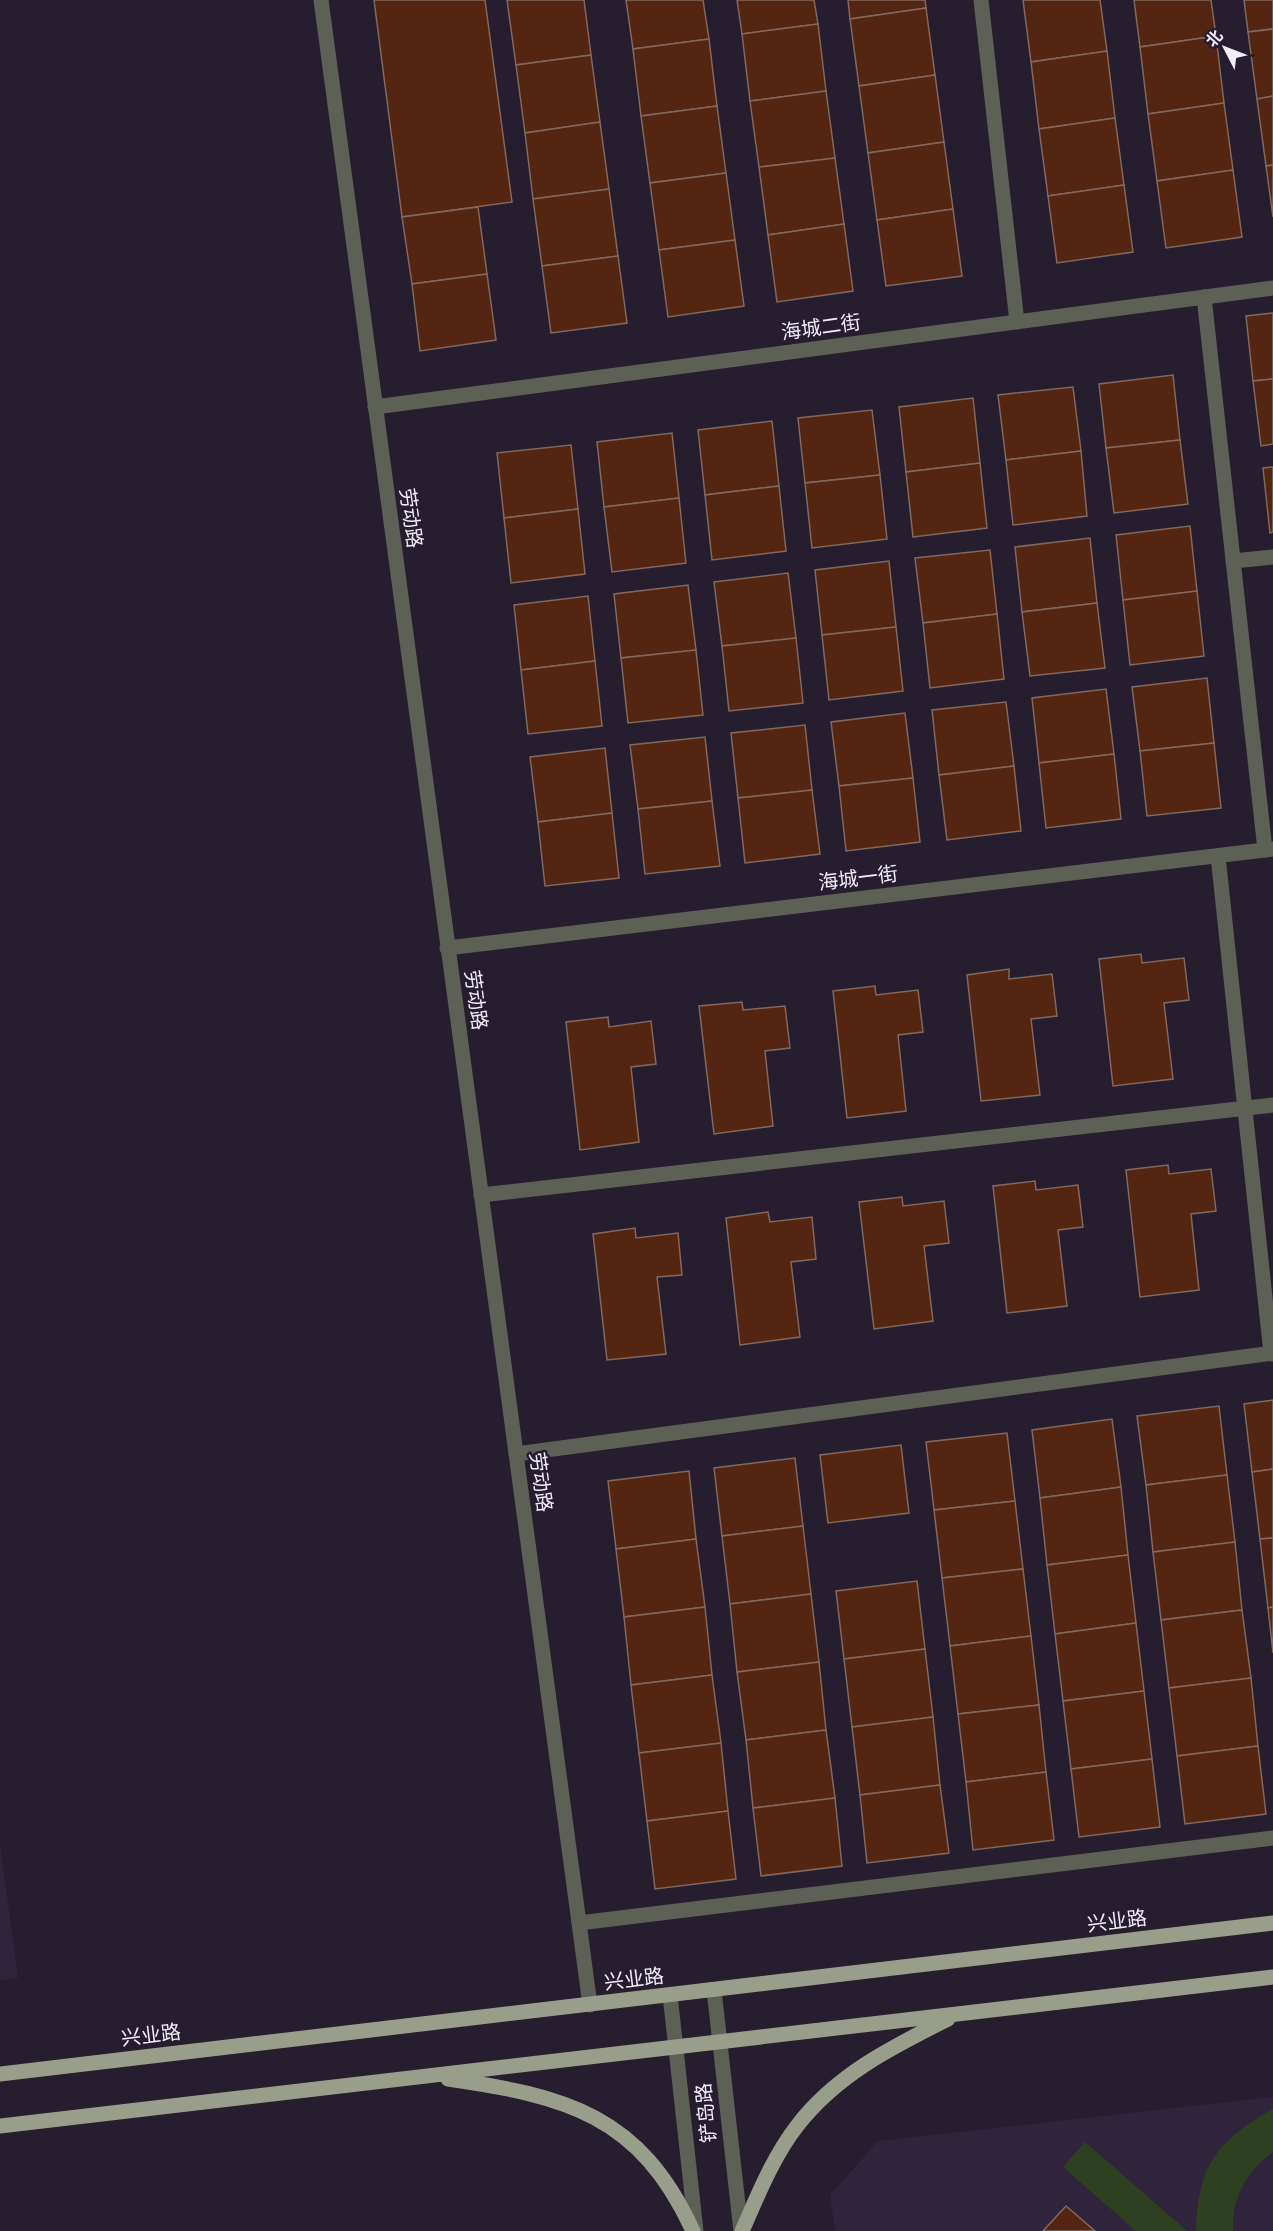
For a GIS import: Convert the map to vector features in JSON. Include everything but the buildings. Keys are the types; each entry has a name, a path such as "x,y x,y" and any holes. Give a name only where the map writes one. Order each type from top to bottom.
{"main road":[{"name":"兴业路","path":"0,2074 1273,1923"},
{"path":"0,2126 1273,1977"},
{"path":"742,2231 780,2153 796,2127 821,2098 865,2064 958,2014"},
{"path":"428,2076 532,2095 571,2106 609,2124 628,2138 652,2162 679,2201 694,2231"}],"street":[{"name":"劳动路","path":"321,0 590,2005"},
{"path":"981,0 1017,322"},
{"name":"海城二街","path":"375,407 1273,288"},
{"path":"1204,297 1233,561 1269,850"},
{"path":"1233,561 1273,557"},
{"name":"海城一街","path":"447,948 1269,850"},
{"path":"516,1454 1272,1353 1218,856"},
{"path":"481,1195 1273,1106"},
{"path":"579,1923 1273,1838"},
{"name":"铲岛路","path":"714,1990 742,2231"},
{"name":"铲岛路","path":"670,1995 694,2231"}],"shaded area":[{"path":"0,1845 18,1978 0,1980"},
{"path":"1273,2097 1273,2231 835,2231 830,2195 878,2141"}],"green space":[{"path":"1273,2109 1273,2152 1263,2159 1242,2186 1235,2207 1233,2231 1196,2231 1201,2189 1214,2157 1238,2132"},
{"path":"1085,2142 1187,2231 1136,2231 1063,2167"}]}
